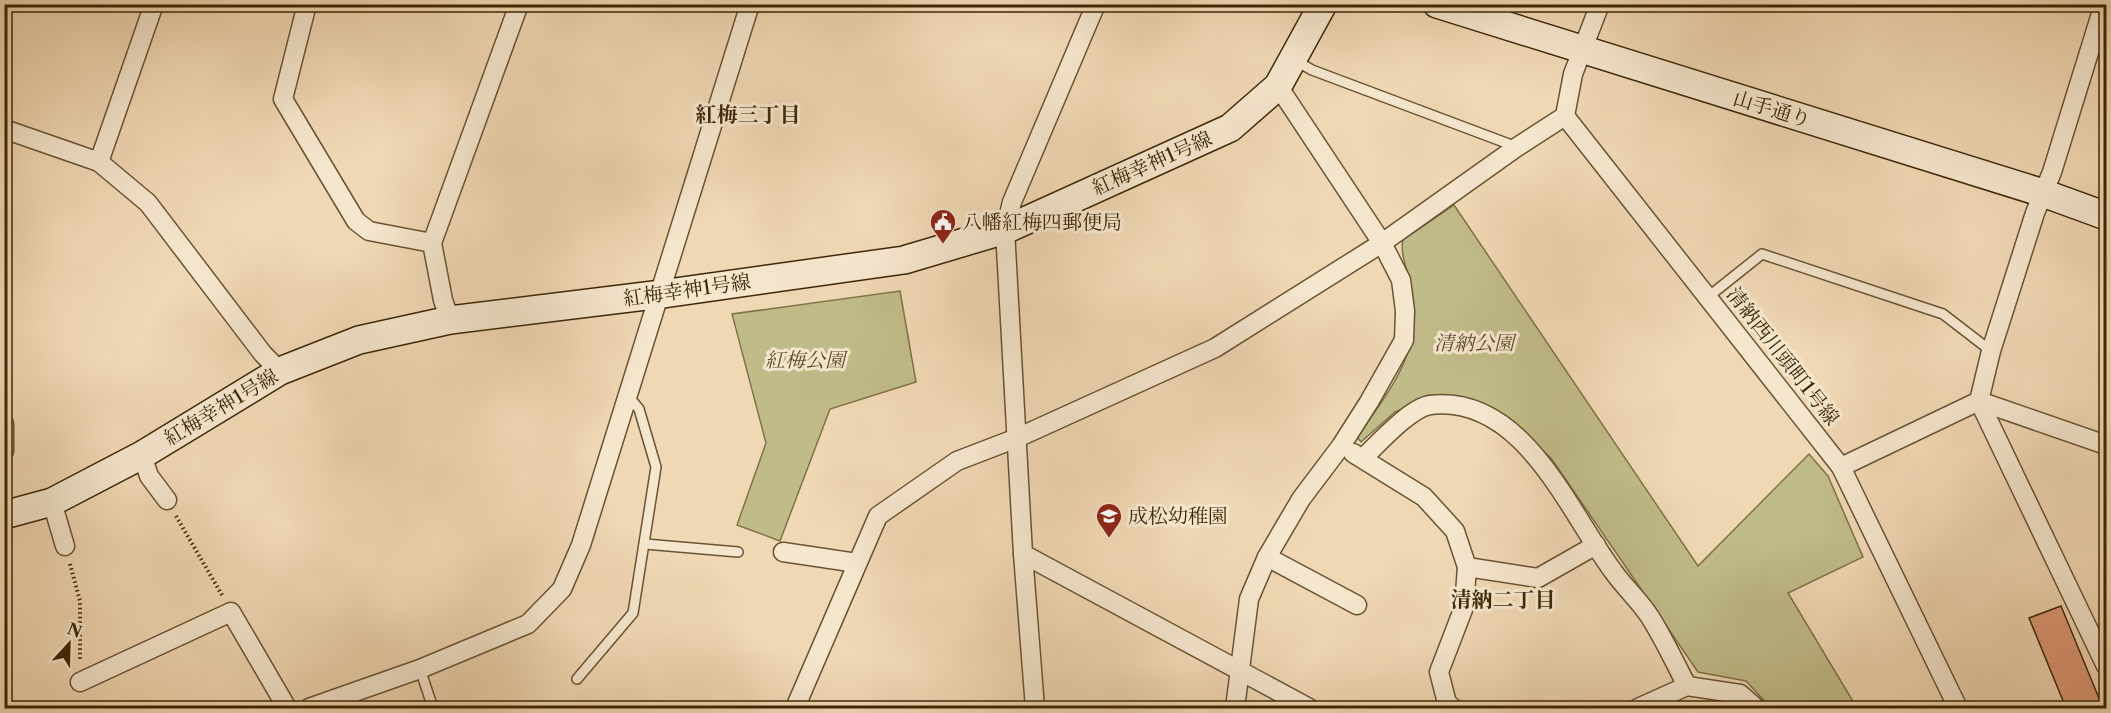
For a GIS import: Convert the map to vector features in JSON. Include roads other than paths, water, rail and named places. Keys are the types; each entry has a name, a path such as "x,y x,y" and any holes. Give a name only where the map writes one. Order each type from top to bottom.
{"street":[{"path":"99,162 154,4"},
{"path":"307,4 283,99 356,221 369,231 432,243"},
{"path":"450,320 443,300 432,243 519,4"},
{"path":"309,708 420,669 528,624 562,590 581,545 662,294 750,4"},
{"path":"1035,708 1023,554 1005,230 1012,202 1095,4"},
{"name":"紅梅幸神1号線","path":"4,514 52,502 142,455 280,371 359,340 450,320 662,294 903,260 1005,230 1230,128 1278,87 1323,4"},
{"name":"山手通り","path":"1437,4 2043,193 2106,216"},
{"path":"795,708 878,516 957,461 1017,438 1215,348 1382,243 1517,147 1565,116 1573,74 1600,4"},
{"path":"2104,4 1991,351 1979,401 2106,666"},
{"path":"1235,708 1249,599 1266,557 1301,499 1341,446 1404,340 1405,310 1401,280 1382,243 1278,87"},
{"name":"清納西川頭町1号線","path":"1565,116 1841,466 1958,708"},
{"path":"4,129 99,162 148,203 263,354 280,371"},
{"path":"1841,466 1979,401 2105,439"},
{"path":"1363,458 1401,422 1428,405 1461,407 1494,418 1545,465 1612,571 1650,616 1687,686"},
{"path":"4,424 4,451"},
{"path":"1341,446 1424,498 1455,531 1467,567 1464,607 1439,672 1447,703 1453,708"},
{"path":"142,455 150,476 167,500"},
{"path":"52,502 65,546"},
{"path":"1467,567 1538,578 1596,545"},
{"path":"783,552 857,562"},
{"path":"1023,554 1309,708"},
{"path":"1266,557 1357,605"},
{"path":"80,682 231,612 287,708"},
{"path":"1638,708 1687,686 1740,694 1756,708"}],"lane":[{"path":"1293,60 1312,70 1517,147"},
{"path":"1708,297 1762,254 1943,314 1991,351"},
{"path":"577,679 633,613 656,467 639,409 628,396"},
{"path":"645,544 738,552"},
{"path":"420,669 433,708"}],"place":[{"name":"八幡紅梅四郵便局","path":"943,245"},
{"name":"成松幼稚園","path":"1109,539"}],"district":[{"name":"紅梅三丁目","path":"748,115"},
{"name":"清納二丁目","path":"1503,600"}],"park label":[{"name":"清納公園","path":"1474,343"},
{"name":"紅梅公園","path":"805,360"}]}
